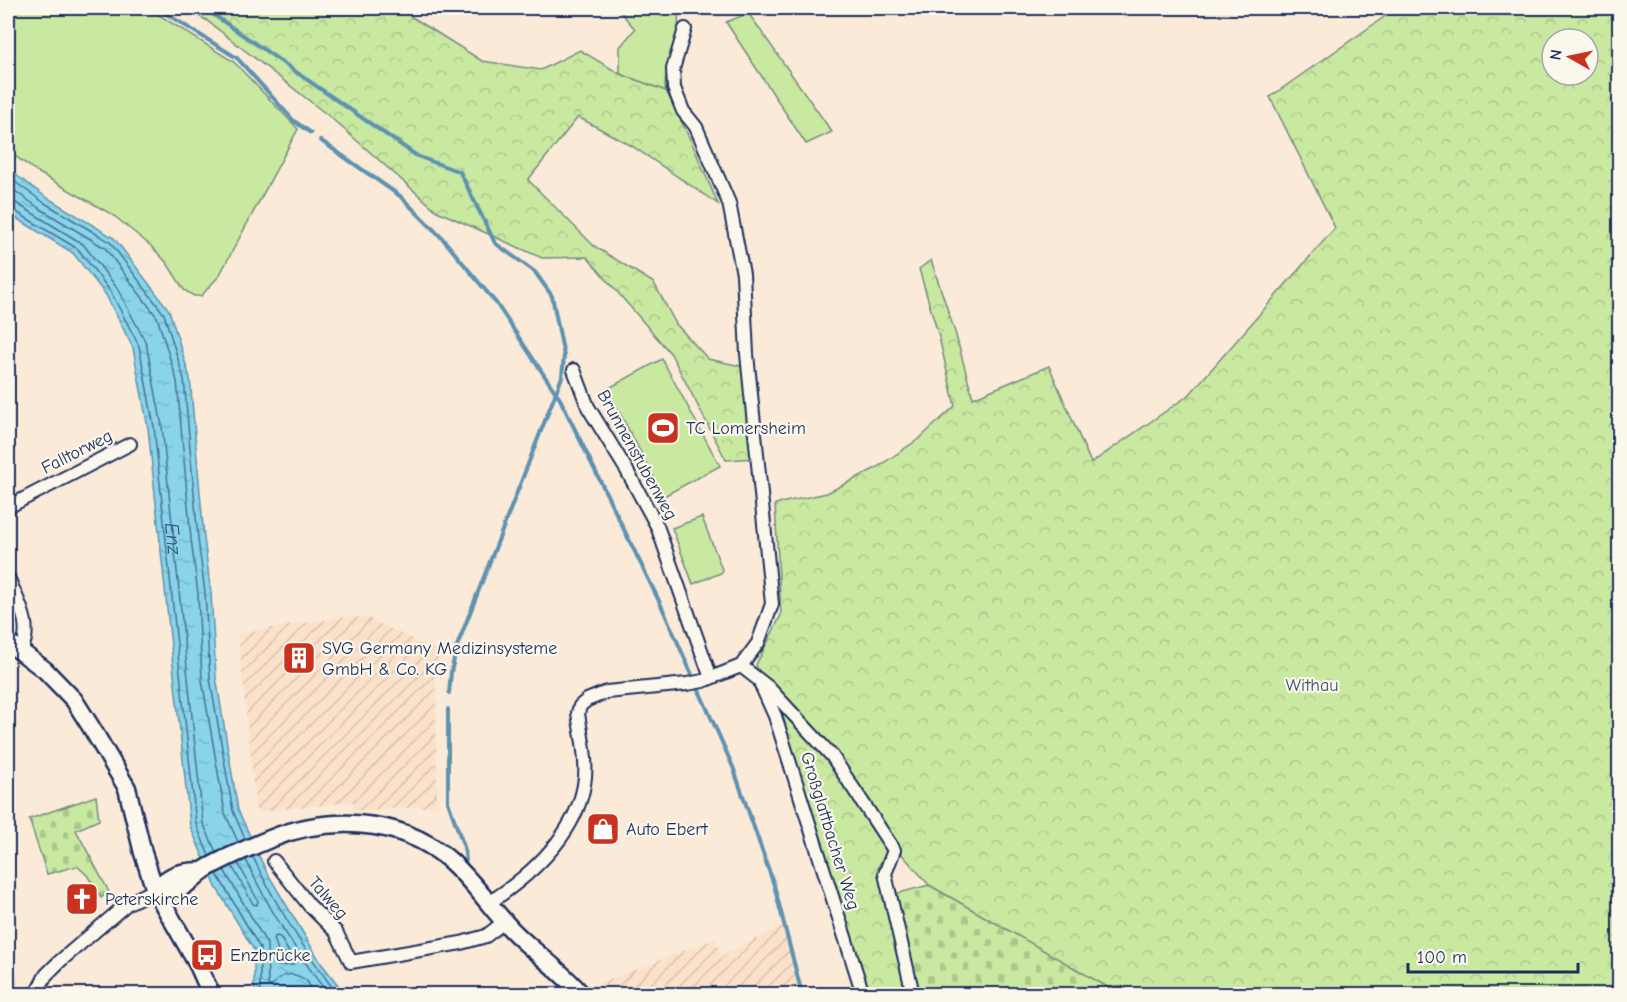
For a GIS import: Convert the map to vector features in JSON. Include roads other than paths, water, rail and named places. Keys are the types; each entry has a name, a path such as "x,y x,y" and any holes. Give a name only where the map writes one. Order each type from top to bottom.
{"street":[{"path":"489,903 504,893 540,861 556,844 572,818 585,780 586,757 578,713 580,706 587,700 607,692 687,684 741,666 758,643 772,604 747,354 743,274 729,203 696,127 683,111 674,88 673,69 685,29"},
{"name":"Brunnenstubenweg","path":"574,370 588,407 657,526 705,659 707,679"},
{"name":"Falltorweg","path":"8,507 130,444"},
{"path":"8,577 27,626 25,643 14,646"},
{"path":"14,646 45,670 74,699 126,788 155,890 198,965 211,994"},
{"path":"741,666 759,680 832,756 894,850 885,874 913,994"},
{"name":"Großglattbacher Weg","path":"759,680 776,716 863,994"},
{"path":"36,994 46,975 140,895 155,890 179,888 193,875 271,838 306,828 354,824 400,832 424,842 447,857 504,922 581,994"},
{"name":"Talweg","path":"274,861 309,905 336,932 351,962 461,943 486,936 504,922"},
{"path":"8,973 9,994"}],"water":[{"name":"Enz","path":"8,169 46,197 114,238 169,310 190,378 211,593 216,677 238,810 266,871 321,963 345,994 299,994 294,989 287,988 284,994 254,994 254,950 216,887 190,826 148,428 133,348 106,295 73,253 8,213"}],"waterway":[{"path":"157,8 237,58 294,121 311,133"},
{"path":"204,8 417,156 460,172 495,243 535,272 552,296 564,356 562,377 457,646 449,693"},
{"path":"320,140 400,196 443,239 496,303 560,399 661,605 733,767 774,885 802,994"},
{"path":"448,709 448,802 464,847 466,860"}],"place":[{"name":"TC Lomersheim","path":"663,428"},
{"name":"SVG Germany Medizinsysteme GmbH & Co. KG","path":"299,658"},
{"name":"Auto Ebert","path":"603,829"},
{"name":"Peterskirche","path":"82,899"},
{"name":"Enzbrücke","path":"207,955"}],"park label":[{"name":"Withau","path":"1312,685"}]}
